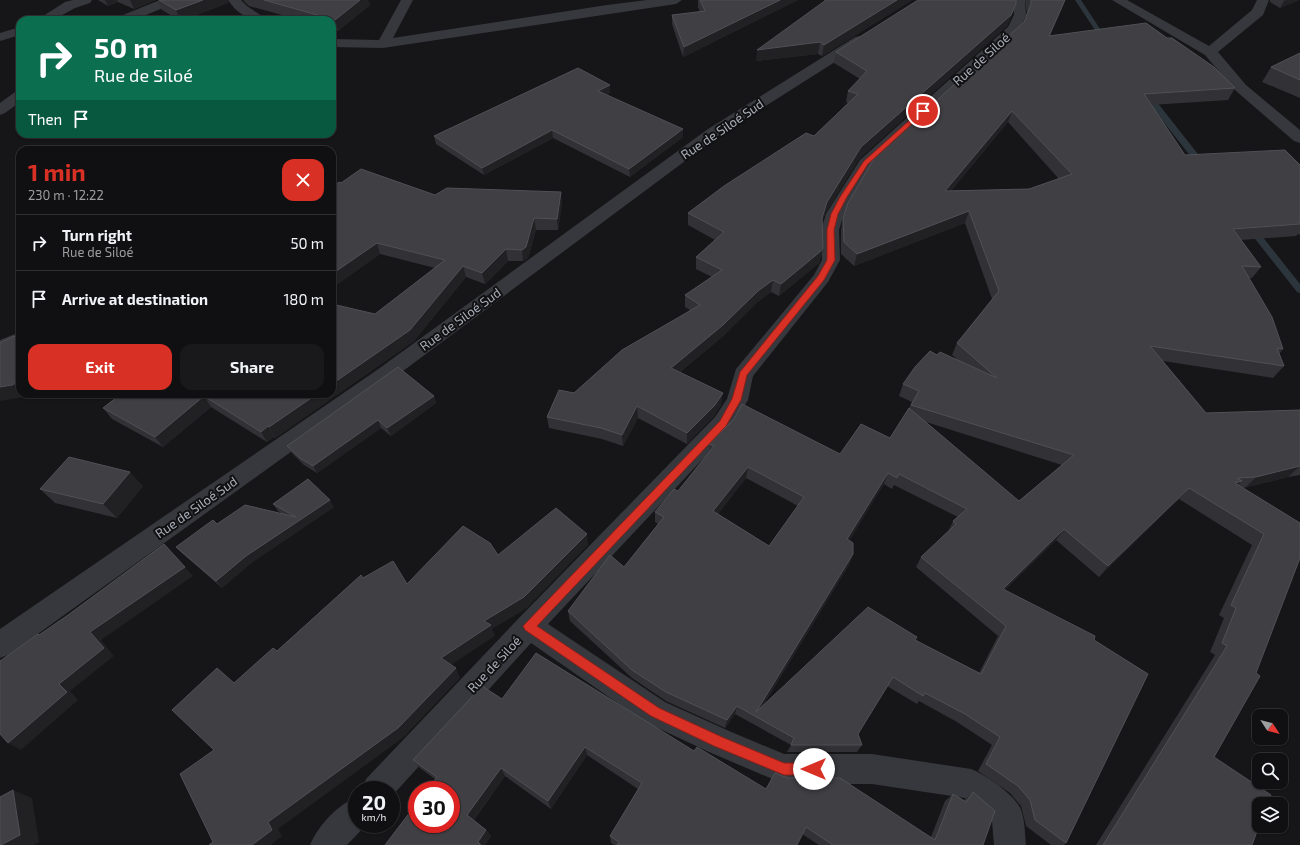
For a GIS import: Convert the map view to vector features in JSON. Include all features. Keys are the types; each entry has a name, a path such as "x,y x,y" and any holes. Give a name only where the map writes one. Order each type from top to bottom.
{"street":[{"path":"51,16 70,6 86,0"},
{"path":"133,16 171,0"},
{"path":"234,0 242,9 254,16"},
{"path":"383,44 407,0"},
{"path":"336,43 383,44 637,2 676,0"},
{"name":"Rue de Siloé","path":"385,781 529,626 723,423 737,400 743,374 821,278 831,260 830,230 835,214 866,163 1014,29 1020,15 1019,0"},
{"path":"1118,0 1210,52 1241,88 1300,138"},
{"path":"1210,52 1258,12 1263,0"},
{"name":"Rue de Siloé Sud","path":"0,646 384,375 714,132 878,29"},
{"path":"0,37 16,31"},
{"path":"0,110 16,98"},
{"path":"0,350 16,341"},
{"path":"529,626 655,712 719,742 784,769 872,769 971,784 1007,813 1010,845"},
{"path":"326,845 348,822"}],"building":[{"path":"159,0 203,0 176,10"},
{"path":"264,0 360,0 336,19 336,16 321,16"},
{"path":"700,0 780,0 684,47 672,15 705,11"},
{"path":"826,0 897,0 824,45 820,42 757,50"},
{"path":"918,0 1016,0 1016,4 1011,15 861,147 827,202 822,218 823,248 821,251 781,284 773,280 758,291 723,325 671,368 723,393 715,405 687,433 637,406 622,435 601,428 547,417 559,390 574,393 622,350 700,305 685,295 722,270 696,257 724,232 688,213 724,186 806,133 814,136 858,94 848,91 867,71 836,52"},
{"path":"1031,0 1065,0 1049,36 1146,23 1167,38 1172,38 1214,67 1235,88 1144,94 1185,155 1285,150 1300,165 1300,224 1233,229 1261,267 1242,266 1272,317 1283,349 1277,348 1284,366 1150,346 1206,413 1300,410 1300,466 1256,477 1237,478 1242,481 1235,483 1300,523 1300,558 1256,673 1260,676 1214,757 1252,782 1252,789 1262,789 1271,795 1270,797 1252,797 1252,833 1256,833 1252,845 1103,845 1227,646 1222,643 1236,608 1231,605 1264,534 1189,488 1108,566 1064,529 1003,589 1095,636 1094,640 1148,674 1066,843 1035,820 1030,800 1018,786 986,764 1000,737 965,714 925,693 923,696 893,677 858,734 862,745 791,745 794,738 737,706 727,720 666,692 632,670 568,611 610,555 624,567 664,517 655,512 674,489 678,491 714,446 709,444 734,419 742,404 840,454 861,424 890,438 909,408 1019,501 1074,455 911,405 919,391 903,384 915,367 930,351 937,355 940,352 997,378 957,343 999,291 969,211 857,254 844,242 843,218 848,203 876,155 1024,22 1031,4","holes":["1012,111 1072,174 1029,189 945,191","748,467 804,497 769,546 713,511","888,473 897,478 899,474 967,509 953,521 956,524 921,557 1006,626 981,674 915,640 917,637 868,607 756,712 853,554 853,543 847,539"]},
{"path":"1300,53 1300,80 1271,67"},
{"path":"578,68 610,85 598,91 683,129 629,169 552,130 482,168 434,136"},
{"path":"361,169 435,195 447,188 561,192 557,219 534,218 526,247 522,250 506,249 482,273 463,266 410,330 336,381 336,305 375,314 445,260 377,243 336,271 336,185 339,182 341,183"},
{"path":"14,336 16,338 16,383 0,387 0,343"},
{"path":"398,367 434,396 387,428 378,420 313,466 300,458 287,446"},
{"path":"116,398 202,398 155,437 103,408"},
{"path":"207,398 311,398 261,432"},
{"path":"69,457 130,472 103,504 40,489"},
{"path":"308,479 330,500 246,556 216,581 176,547 213,520 217,524 245,505 296,517 273,504"},
{"path":"556,508 587,534 524,597 484,621 491,625 441,658 456,668 398,728 268,822 272,830 252,845 209,845 213,842 180,774 214,750 172,710 217,668 234,683 273,648 277,651 361,575 363,578 393,561 407,584 463,526 490,543 498,555"},
{"path":"164,544 185,567 90,632 104,648 59,684 67,692 8,743 0,734 0,661 68,615"},
{"path":"536,653 694,751 697,747 766,789 775,773 788,778 840,778 935,840 953,794 966,802 973,792 995,811 983,845 833,845 806,827 797,845 617,845 619,842 610,836 642,783 585,747 548,801 501,768 467,815 486,830 478,842 481,845 385,845 394,833 400,833 400,825 408,815 408,833 460,833 460,781 434,781 437,777 413,760 482,686 502,699"},
{"path":"13,790 20,835 0,845 0,797"}],"waterway":[{"path":"1078,0 1105,41"},
{"path":"1146,94 1202,165"},
{"path":"1251,228 1300,290"}],"route":[{"path":"814,769 784,769 719,742 655,712 529,626 723,423 737,400 743,374 776,331 821,278 831,260 832,244 830,230 835,214 844,197 866,163 923,111"}]}
